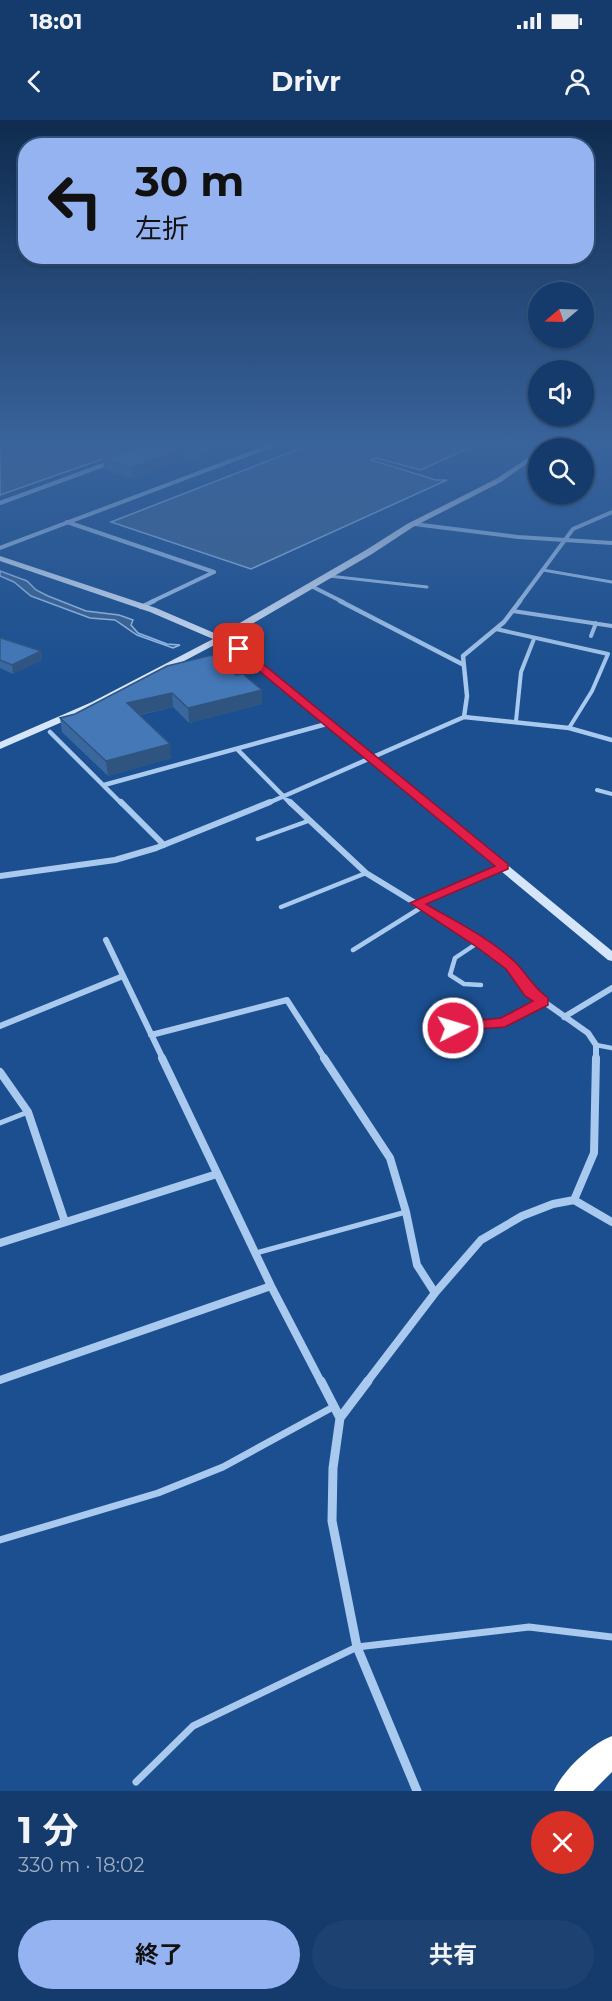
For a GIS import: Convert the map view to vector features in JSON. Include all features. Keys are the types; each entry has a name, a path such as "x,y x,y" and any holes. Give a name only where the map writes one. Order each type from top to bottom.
{"highway":[{"path":"570,1791 612,1751"}],"street":[{"path":"0,746 86,707 220,638 369,552 389,536 420,521"},
{"path":"464,717 467,696 463,656 496,629 513,611 573,529 591,521"},
{"path":"0,548 67,522 214,572 141,607"},
{"path":"414,524 612,543"},
{"path":"0,558 141,607 220,638 239,649 612,957"},
{"path":"311,586 462,664"},
{"path":"0,876 104,862 164,845 283,797 464,717 569,729 612,740"},
{"path":"104,786 330,723"},
{"path":"50,732 164,845"},
{"path":"237,749 283,797 366,873 479,942 511,966 530,992 588,1033 596,1045 594,1153 574,1200"},
{"path":"419,905 503,867"},
{"path":"106,940 271,1286 340,1418"},
{"path":"0,1026 123,976"},
{"path":"564,1017 612,988"},
{"path":"151,1035 287,1000 390,1158 406,1212 417,1264 435,1293"},
{"path":"0,1072 28,1112 65,1221"},
{"path":"0,1243 217,1174"},
{"path":"417,1791 357,1647 332,1521 333,1467 340,1418 435,1293 481,1240 522,1216 553,1204 574,1200 612,1222"},
{"path":"0,1380 271,1286"}],"lane":[{"path":"543,570 612,582"},
{"path":"329,576 428,587"},
{"path":"513,611 612,626"},
{"path":"591,636 596,623"},
{"path":"496,629 608,654 592,691 569,729"},
{"path":"516,722 521,672 534,639"},
{"path":"597,790 612,794"},
{"path":"258,839 308,821"},
{"path":"281,907 366,873"},
{"path":"353,950 419,905"},
{"path":"479,942 457,954 450,964 450,975 458,983 470,986 481,985"},
{"path":"453,1028 505,1023 543,1002"},
{"path":"596,1045 612,1047"},
{"path":"0,1123 28,1112"},
{"path":"256,1253 406,1212"},
{"path":"0,1540 158,1493 223,1467 334,1406"},
{"path":"136,1782 193,1726 357,1647 530,1627 612,1636"}],"water":[{"path":"114,521 357,521 251,569 111,522"},
{"path":"0,571 27,581 36,590 48,596 86,611 119,615 133,620 131,625 138,633 167,644 180,645 173,648 137,635 115,620 90,618 31,596 14,582 0,576"}],"building":[{"path":"0,638 41,651 12,665 0,660"},
{"path":"212,655 236,675 243,674 262,690 188,708 172,693 127,703 170,744 106,761 60,718 75,714 167,666"}],"route":[{"path":"239,649 503,867 416,903 479,942 511,966 530,992 543,1002 505,1023 453,1028"}]}
